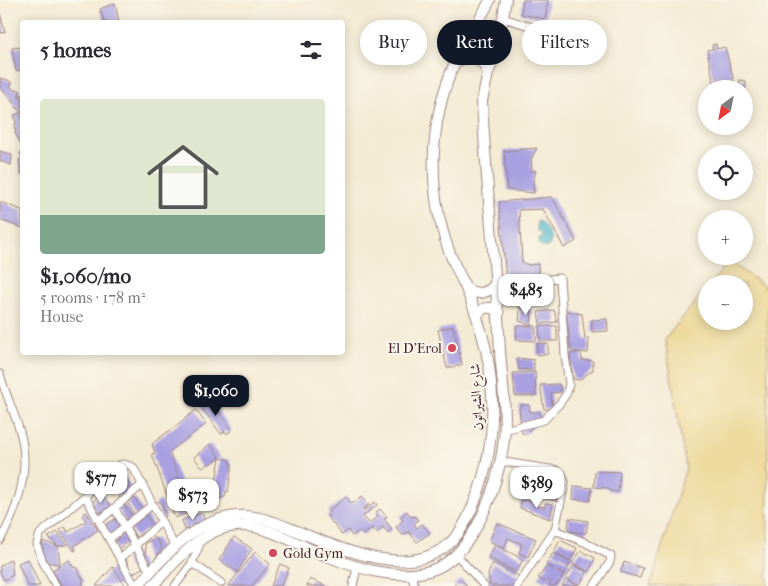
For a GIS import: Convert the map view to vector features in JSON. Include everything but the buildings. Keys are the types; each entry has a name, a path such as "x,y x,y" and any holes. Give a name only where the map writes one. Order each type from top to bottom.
{"street":[{"name":"شارع الشيراتون","path":"481,20 490,0"},
{"name":"شارع الشيراتون","path":"503,18 506,0"},
{"path":"503,18 522,24"},
{"name":"شارع الشيراتون","path":"136,586 185,537 201,526 219,518 247,516 273,522 340,548 387,559 407,561 427,557 445,547 459,533 481,485 492,435 491,382 482,332 466,288 449,252 439,218 434,183 433,148 438,113 455,65"},
{"path":"483,65 488,73"},
{"name":"شارع الشيراتون","path":"152,586 203,538 213,532 229,527 257,527 326,556 358,567 388,574 410,574 431,571 449,561 464,545 485,512 500,462 504,430 499,313 495,284 482,101 491,65"},
{"path":"466,288 471,292 482,293 492,288 495,284 560,278 565,356 569,384 567,393 544,420 504,430"},
{"path":"477,317 480,311 486,308 493,308 499,313"},
{"path":"0,374 3,394 16,420 23,442 24,466 16,507 0,540"},
{"path":"500,462 556,470 562,475 565,482 555,530 517,586"},
{"path":"56,586 38,549 40,534 119,465 124,464 133,467 175,547"},
{"path":"99,521 143,484"},
{"path":"85,496 136,586"},
{"path":"109,540 152,504"},
{"path":"115,508 150,572"},
{"path":"120,559 161,522"},
{"path":"555,530 611,556 610,562 594,586"},
{"path":"175,586 192,563 203,538"},
{"path":"456,554 484,586"},
{"path":"192,563 221,583"},
{"path":"353,586 358,567"},
{"path":"410,574 415,586"}],"sand":[{"path":"726,265 735,265 748,275 717,275"},
{"path":"753,278 768,289 768,586 650,586 686,468 665,339 698,299 698,330 753,330"}],"water":[{"path":"537,221 541,222 549,234 551,240 548,247 542,247 539,243 539,238 542,234 537,230"}],"place":[{"name":"El D'Erol","path":"452,348"},
{"name":"Gold Gym","path":"273,553"}]}
